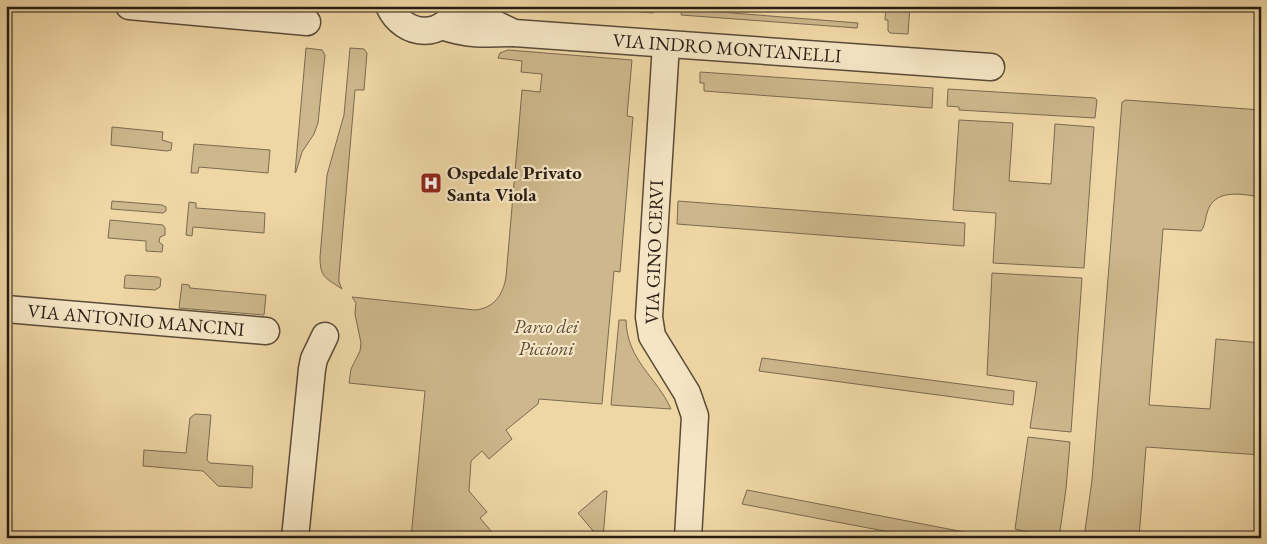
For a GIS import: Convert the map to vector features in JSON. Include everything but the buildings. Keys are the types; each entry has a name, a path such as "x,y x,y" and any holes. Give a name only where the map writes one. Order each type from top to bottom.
{"street":[{"path":"129,6 307,22"},
{"path":"389,6 394,17 408,28 426,31 450,16 459,32 470,34 514,33"},
{"name":"VIA INDRO MONTANELLI","path":"471,6 486,19 514,33 991,68"},
{"name":"VIA GINO CERVI","path":"666,44 648,317 652,336 687,393 696,416 688,538"},
{"name":"VIA ANTONIO MANCINI","path":"6,308 266,331"},
{"path":"295,538 312,369 314,359 325,336"}],"green space":[{"path":"570,6 646,6 654,7 653,13"},
{"path":"886,6 910,6 908,34 890,33 888,31 888,20 885,20"},
{"path":"682,9 858,23 857,28 681,15"},
{"path":"306,48 322,50 325,55 318,123 314,134 302,152 295,173"},
{"path":"350,48 364,49 367,53 364,90 355,90 339,275 342,289 325,277 321,269 320,257 327,175 344,115"},
{"name":"Parco dei Piccioni","path":"508,50 632,60 627,116 633,117 620,272 614,271 602,404 539,399 538,404 506,430 512,439 489,459 482,451 471,461 469,491 487,512 480,518 497,538 411,538 425,391 349,383 351,369 360,351 361,343 355,314 356,303 352,297 475,310 487,307 500,295 506,277 522,90 540,92 542,74 521,72 522,61 498,58 500,53"},
{"path":"700,72 933,88 932,108 704,91 704,83 700,83"},
{"path":"948,89 1095,98 1097,100 1095,118 959,110 959,107 947,106"},
{"path":"1126,100 1261,110 1261,197 1237,194 1222,196 1211,205 1201,231 1163,229 1149,405 1210,409 1216,339 1261,343 1261,455 1146,447 1139,538 1084,538 1092,480 1122,102"},
{"path":"959,120 1013,123 1009,181 1051,184 1055,124 1094,127 1084,268 993,263 996,213 953,210"},
{"path":"112,127 163,132 162,140 172,143 171,150 111,145"},
{"path":"194,144 270,150 268,173 199,167 198,173 191,173"},
{"path":"112,201 162,205 166,207 166,211 163,213 111,209"},
{"path":"678,201 965,223 964,246 677,224"},
{"path":"189,202 196,203 196,208 265,213 264,233 193,227 192,236 186,235"},
{"path":"110,220 163,225 165,235 160,237 159,242 163,245 162,252 146,251 146,241 108,238"},
{"path":"992,273 1082,278 1071,432 1030,428 1037,382 987,375"},
{"path":"125,276 158,277 161,279 160,287 155,290 124,288"},
{"path":"182,284 189,285 190,288 266,295 264,315 179,308"},
{"path":"619,320 626,320 631,347 671,409 611,405"},
{"path":"762,358 1014,391 1013,405 759,371"},
{"path":"195,414 211,415 207,460 210,463 253,466 252,488 218,486 203,471 143,466 144,450 186,453 190,418"},
{"path":"1028,437 1070,442 1059,538 1031,538 1031,533 1015,529"},
{"path":"747,490 995,538 921,538 742,504"},
{"path":"604,491 607,491 603,538 599,538 578,513"}],"place":[{"name":"Ospedale Privato Santa Viola","path":"431,183"}]}
